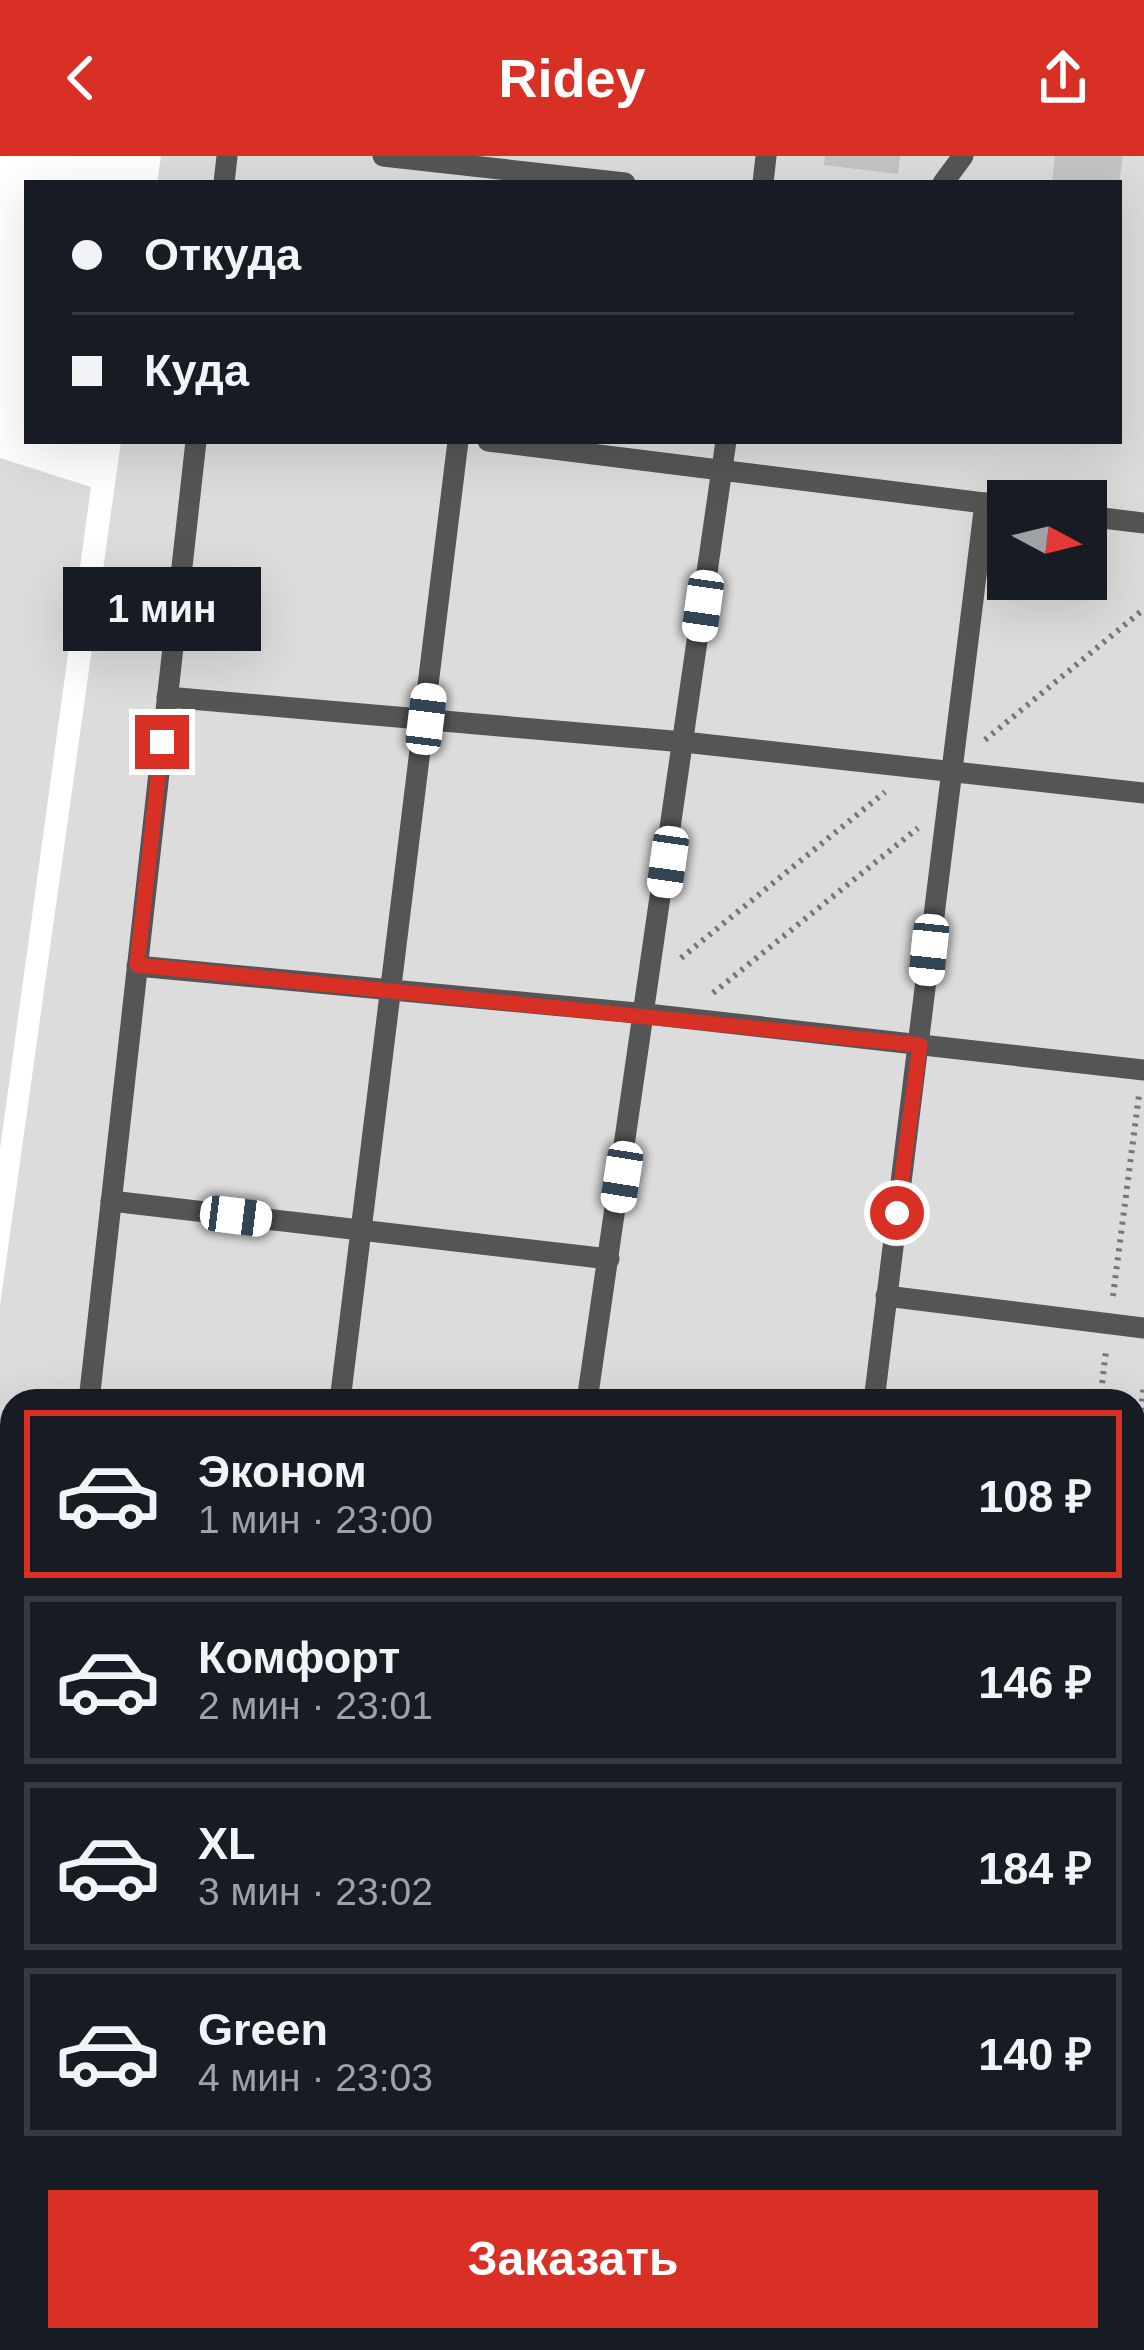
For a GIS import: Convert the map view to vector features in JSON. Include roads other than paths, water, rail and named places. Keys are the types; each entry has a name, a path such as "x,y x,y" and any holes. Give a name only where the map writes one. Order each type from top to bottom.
{"lane":[{"path":"383,156 597,180"},
{"path":"90,1389 196,444"},
{"path":"342,1389 458,444"},
{"path":"511,444 987,504"},
{"path":"589,1389 647,1014 726,444"},
{"path":"1107,519 1144,523"},
{"path":"875,1389 920,1045 948,771 987,555"},
{"path":"167,697 684,742 1144,793"},
{"path":"137,965 647,1014 1143,1070"},
{"path":"111,1201 609,1259"},
{"path":"886,1296 1144,1328"}]}
